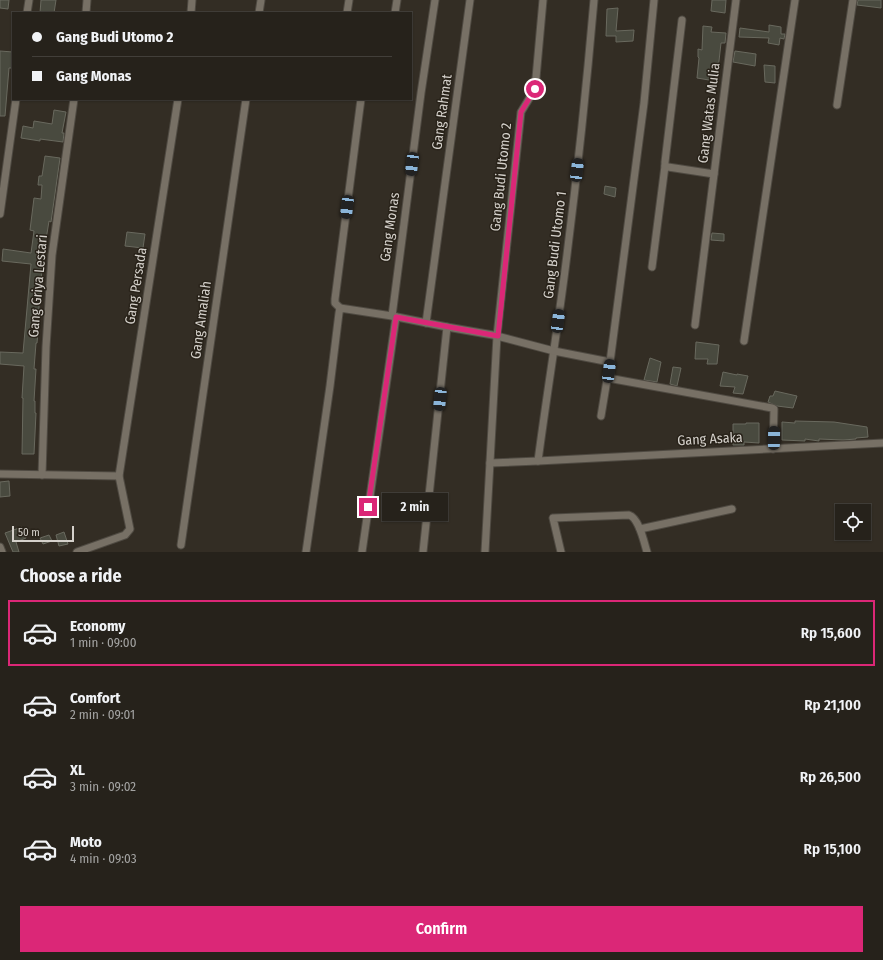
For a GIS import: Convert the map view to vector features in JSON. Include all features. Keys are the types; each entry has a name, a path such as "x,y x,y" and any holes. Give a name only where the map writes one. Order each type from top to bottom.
{"street":[{"path":"27,12 29,0"},
{"path":"86,12 87,0"},
{"path":"191,12 192,0"},
{"path":"259,12 261,0"},
{"path":"348,12 349,0"},
{"path":"395,12 397,0"},
{"name":"Gang Monas","path":"362,552 394,316 421,93 435,0"},
{"name":"Gang Rahmat","path":"426,323 470,0"},
{"name":"Gang Budi Utomo 2","path":"485,552 498,336 521,112 535,89 543,0"},
{"name":"Gang Budi Utomo 1","path":"538,461 564,278 584,109 594,0"},
{"path":"601,416 608,378 644,103 654,0"},
{"name":"Gang Watas Mulia","path":"694,325 736,0"},
{"path":"744,341 795,0"},
{"path":"837,106 853,0"},
{"path":"652,267 682,20"},
{"path":"0,214 16,100"},
{"name":"Gang Griya Lestari","path":"42,476 45,354 52,255 74,100"},
{"name":"Gang Persada","path":"119,476 178,100"},
{"name":"Gang Amaliah","path":"181,545 246,100"},
{"path":"361,100 335,299 340,308 394,316 498,336 554,351 610,362"},
{"path":"665,166 714,174"},
{"path":"306,552 340,308"},
{"path":"423,552 447,327"},
{"path":"608,378 772,408 774,409 773,449"},
{"name":"Gang Asaka","path":"490,463 883,443"},
{"path":"0,474 42,476 119,476 130,529 125,534 77,552"},
{"path":"640,529 732,509"},
{"path":"561,552 553,519 554,517 629,515 633,518 640,529 646,552"},
{"path":"0,547 2,552"}],"building":[{"path":"0,0 9,0 8,9 0,8"},
{"path":"41,0 56,0 54,12 40,12"},
{"path":"712,0 726,0 725,13 711,11"},
{"path":"858,0 881,0 881,8 857,5"},
{"path":"618,8 616,31 634,30 633,41 616,42 616,36 606,36 607,9"},
{"path":"769,25 781,27 781,34 785,34 784,39 780,38 779,45 768,43 769,38 739,37 740,28 769,32"},
{"path":"703,26 712,27 711,32 726,33 725,43 721,43 715,81 697,78 699,58 698,49 702,50"},
{"path":"0,51 12,52 12,68 9,68 5,116 0,116"},
{"path":"735,51 756,54 755,66 733,62"},
{"path":"764,65 775,66 775,83 765,82"},
{"path":"54,110 66,112 62,133 64,133 63,142 21,138 23,126 33,128 34,121 52,124"},
{"path":"45,156 60,158 51,222 49,221 44,252 41,280 43,280 39,300 39,319 34,369 36,369 34,401 36,413 34,454 22,454 22,398 24,366 0,364 0,352 23,353 31,264 2,261 3,249 31,253 34,231 30,230 34,198 41,199 42,185 38,185 39,176 42,176"},
{"path":"605,186 616,188 615,197 604,194"},
{"path":"127,232 145,234 143,248 125,246"},
{"path":"712,233 724,234 724,241 711,240"},
{"path":"696,342 719,345 717,364 707,364 708,359 695,359"},
{"path":"650,358 661,362 657,382 644,380"},
{"path":"673,367 681,368 677,386 670,384"},
{"path":"723,372 748,376 743,394 733,393 735,387 720,386"},
{"path":"775,391 797,396 793,408 777,406 768,402 770,396 773,396"},
{"path":"795,421 834,422 867,427 868,437 843,440 819,439 819,441 805,439 805,441 782,440 782,422 795,423"},
{"path":"759,423 759,443 744,442 744,445 733,445 733,424"},
{"path":"9,481 10,496 0,497 0,482"},
{"path":"22,527 26,538 16,542 19,552 13,552 5,533"},
{"path":"64,532 68,544 59,546 56,535"},
{"path":"49,535 52,541 43,544 40,538"}],"route":[{"path":"368,507 396,317 498,336 521,112 535,89"}]}
